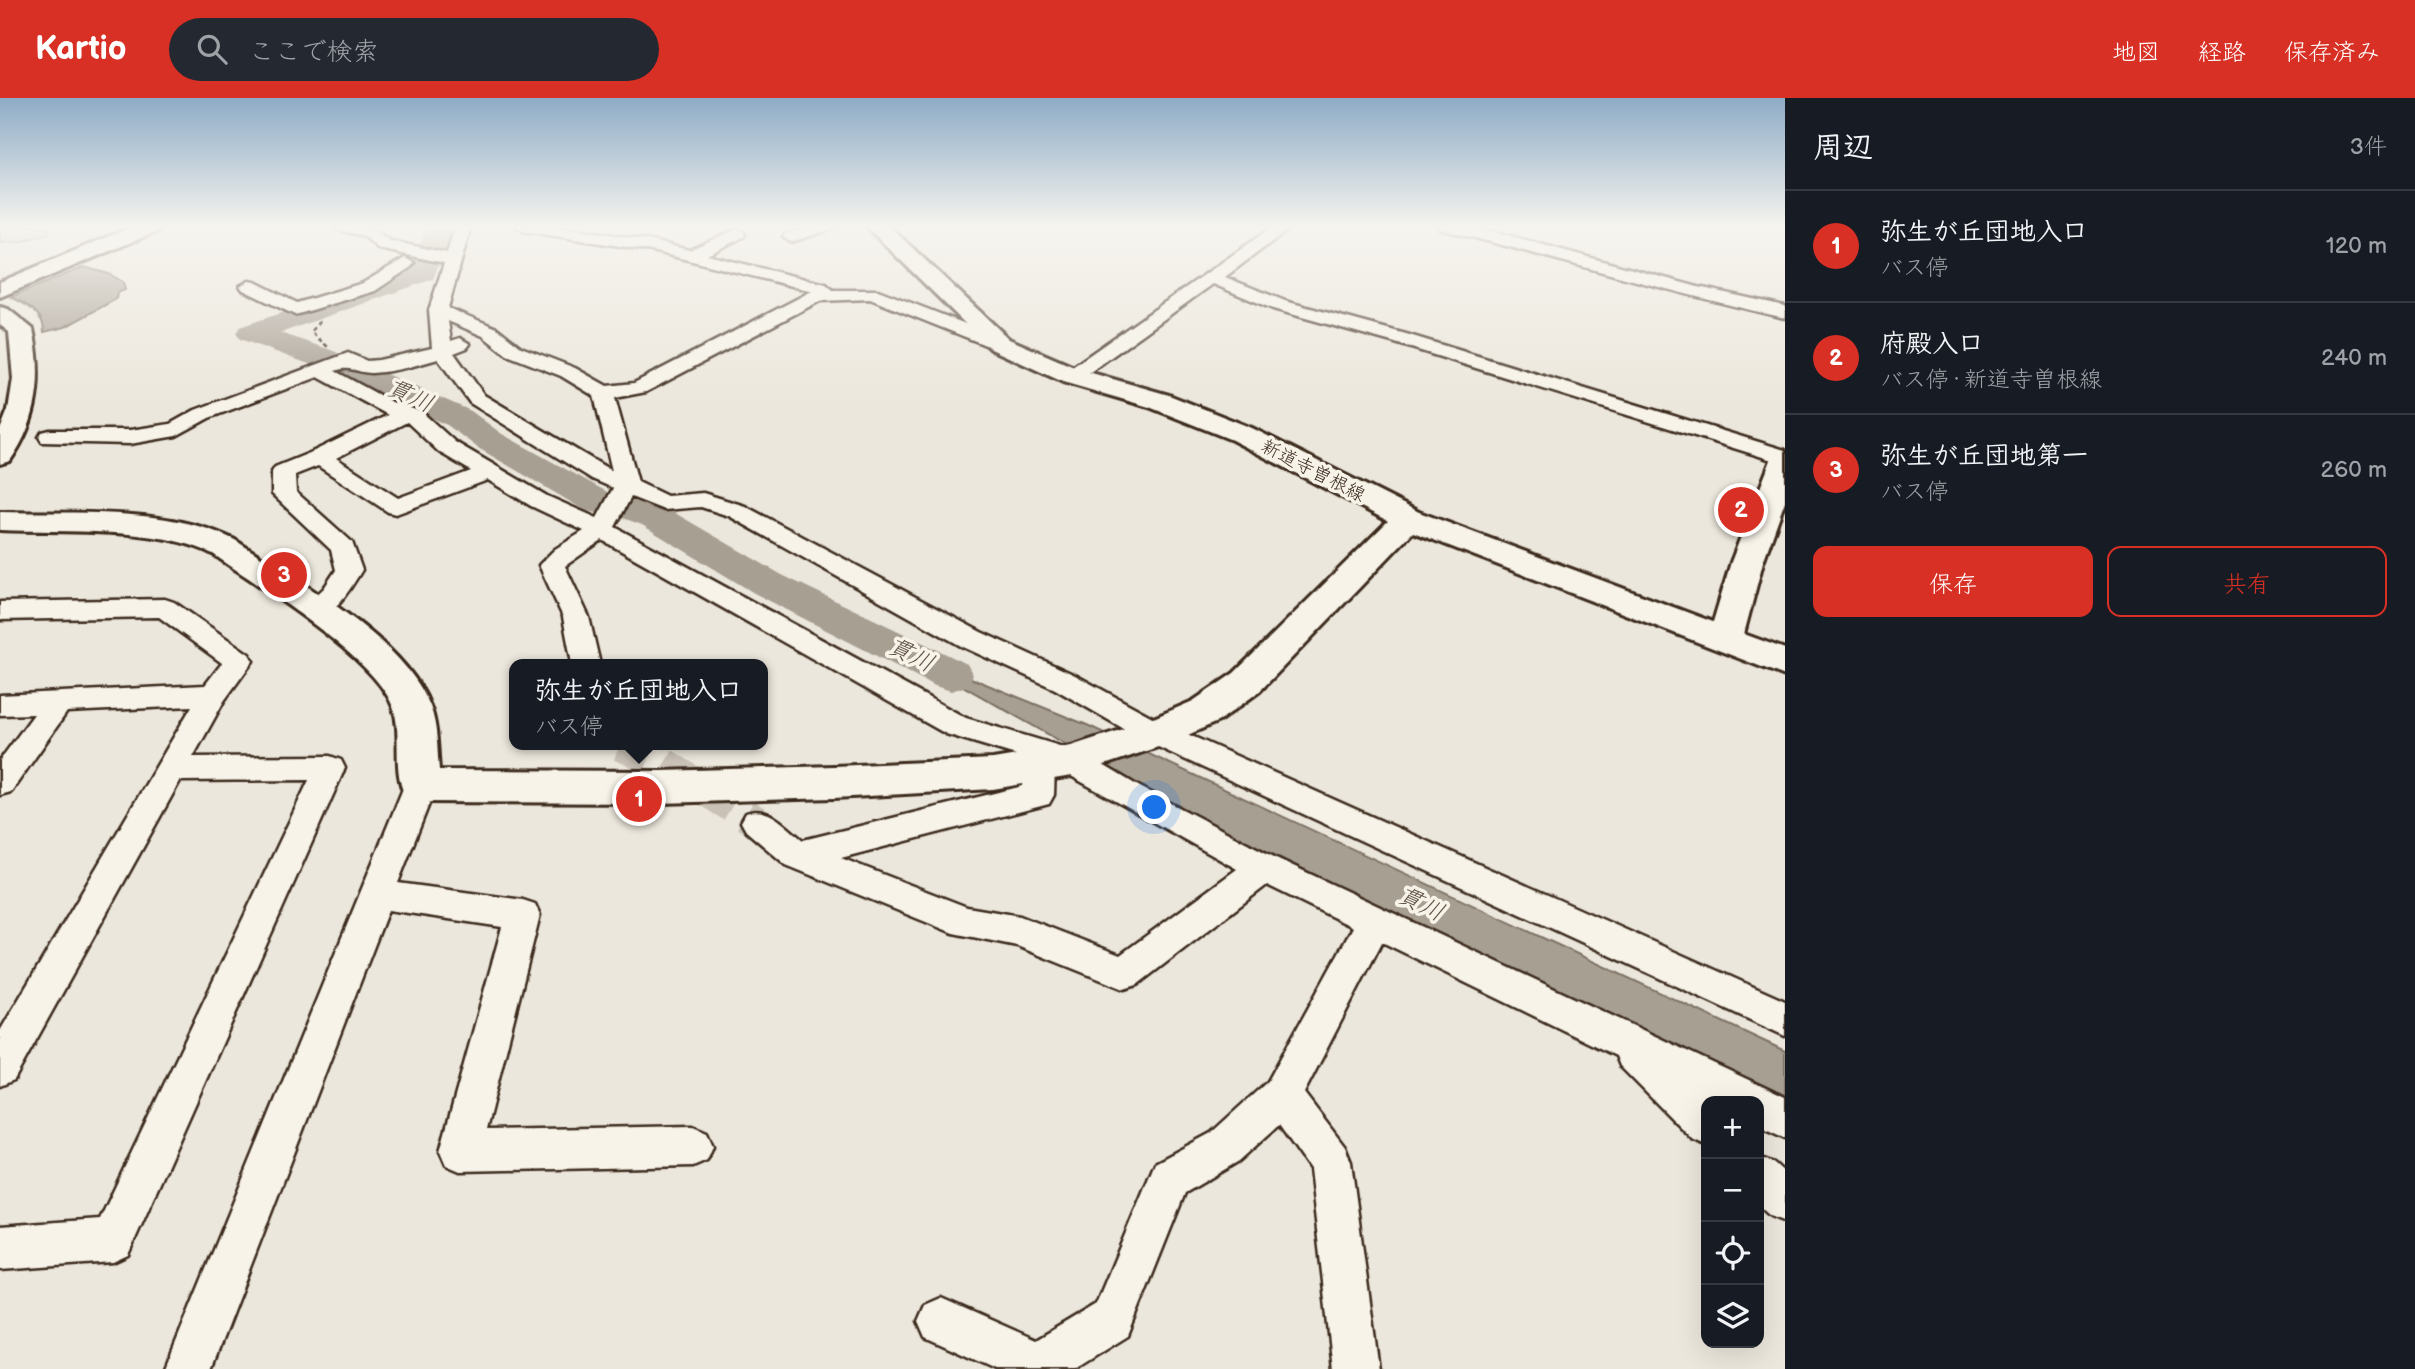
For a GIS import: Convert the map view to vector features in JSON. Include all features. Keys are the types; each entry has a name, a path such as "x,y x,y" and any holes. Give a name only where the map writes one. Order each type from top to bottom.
{"main road":[{"name":"新道寺曽根線","path":"938,285 1000,344 1072,376 1159,401 1242,434 1408,519 1785,663"},
{"path":"0,314 21,329 27,371 24,404 15,433 0,455"},
{"path":"1726,640 1747,562 1785,458"},
{"path":"0,521 160,527 206,538 224,547 367,648 390,670 411,705 420,786 661,787 993,774 1056,764 1156,733 1206,711 1247,682 1408,519"}],"street":[{"path":"250,286 295,309 370,285"},
{"path":"444,285 438,310 439,352 477,399 624,490 663,503 703,500 737,511 971,639 1065,682 1156,733 1785,1019"},
{"path":"809,285 827,293"},
{"path":"1072,376 1202,285"},
{"path":"1231,285 1279,305 1399,338 1785,458"},
{"path":"1671,285 1785,312"},
{"path":"438,310 490,332 514,351 568,372 604,393 639,388 816,296 827,293 872,294 1000,344"},
{"path":"50,437 130,438 176,430 202,414 334,365 381,366 439,352 490,332"},
{"path":"334,365 385,406 414,417 447,447 489,472 539,501 603,526 956,726 1056,764 1129,796 1264,868 1741,1096"},
{"path":"585,659 576,617 552,565 559,556 603,526 624,490 604,393"},
{"path":"313,610 333,594 349,570 343,547 284,494 283,472 320,457 406,414"},
{"path":"320,457 396,507 489,472"},
{"path":"0,611 165,608 239,661 213,695 0,1067"},
{"path":"0,705 213,695"},
{"path":"0,782 57,704"},
{"path":"798,855 1038,795 1056,764"},
{"path":"0,1248 113,1240 330,768 172,769"},
{"path":"188,1369 420,786"},
{"path":"757,822 798,855 965,922 1020,931 1124,973 1264,868"},
{"path":"377,894 523,915 460,1151 693,1146"},
{"path":"941,1321 1039,1365 1112,1320 1170,1178 1225,1147 1282,1095 1375,921"},
{"path":"1619,1038 1701,1120"},
{"path":"1282,1095 1330,1162 1356,1369"},
{"path":"1764,1108 1785,1118"},
{"path":"1764,1182 1785,1201"}],"path":[{"path":"329,317 320,321 311,332 334,365"}],"water":[{"path":"39,285 124,285 125,290 117,293 116,299 65,327 44,332 38,315 11,297"},
{"path":"894,647 1087,725 1785,1051 1785,1106 1173,805"}],"waterway":[{"name":"貫川","path":"388,285 251,333 320,357 459,418 490,441 599,503 631,508 655,517 768,584 951,675"}],"tunnel":[{"path":"632,750 661,762 757,822"}],"place":[{"name":"府殿入口","path":"1741,510"},
{"name":"弥生が丘団地第一","path":"284,575"},
{"name":"弥生が丘団地入口","path":"639,799"}]}
